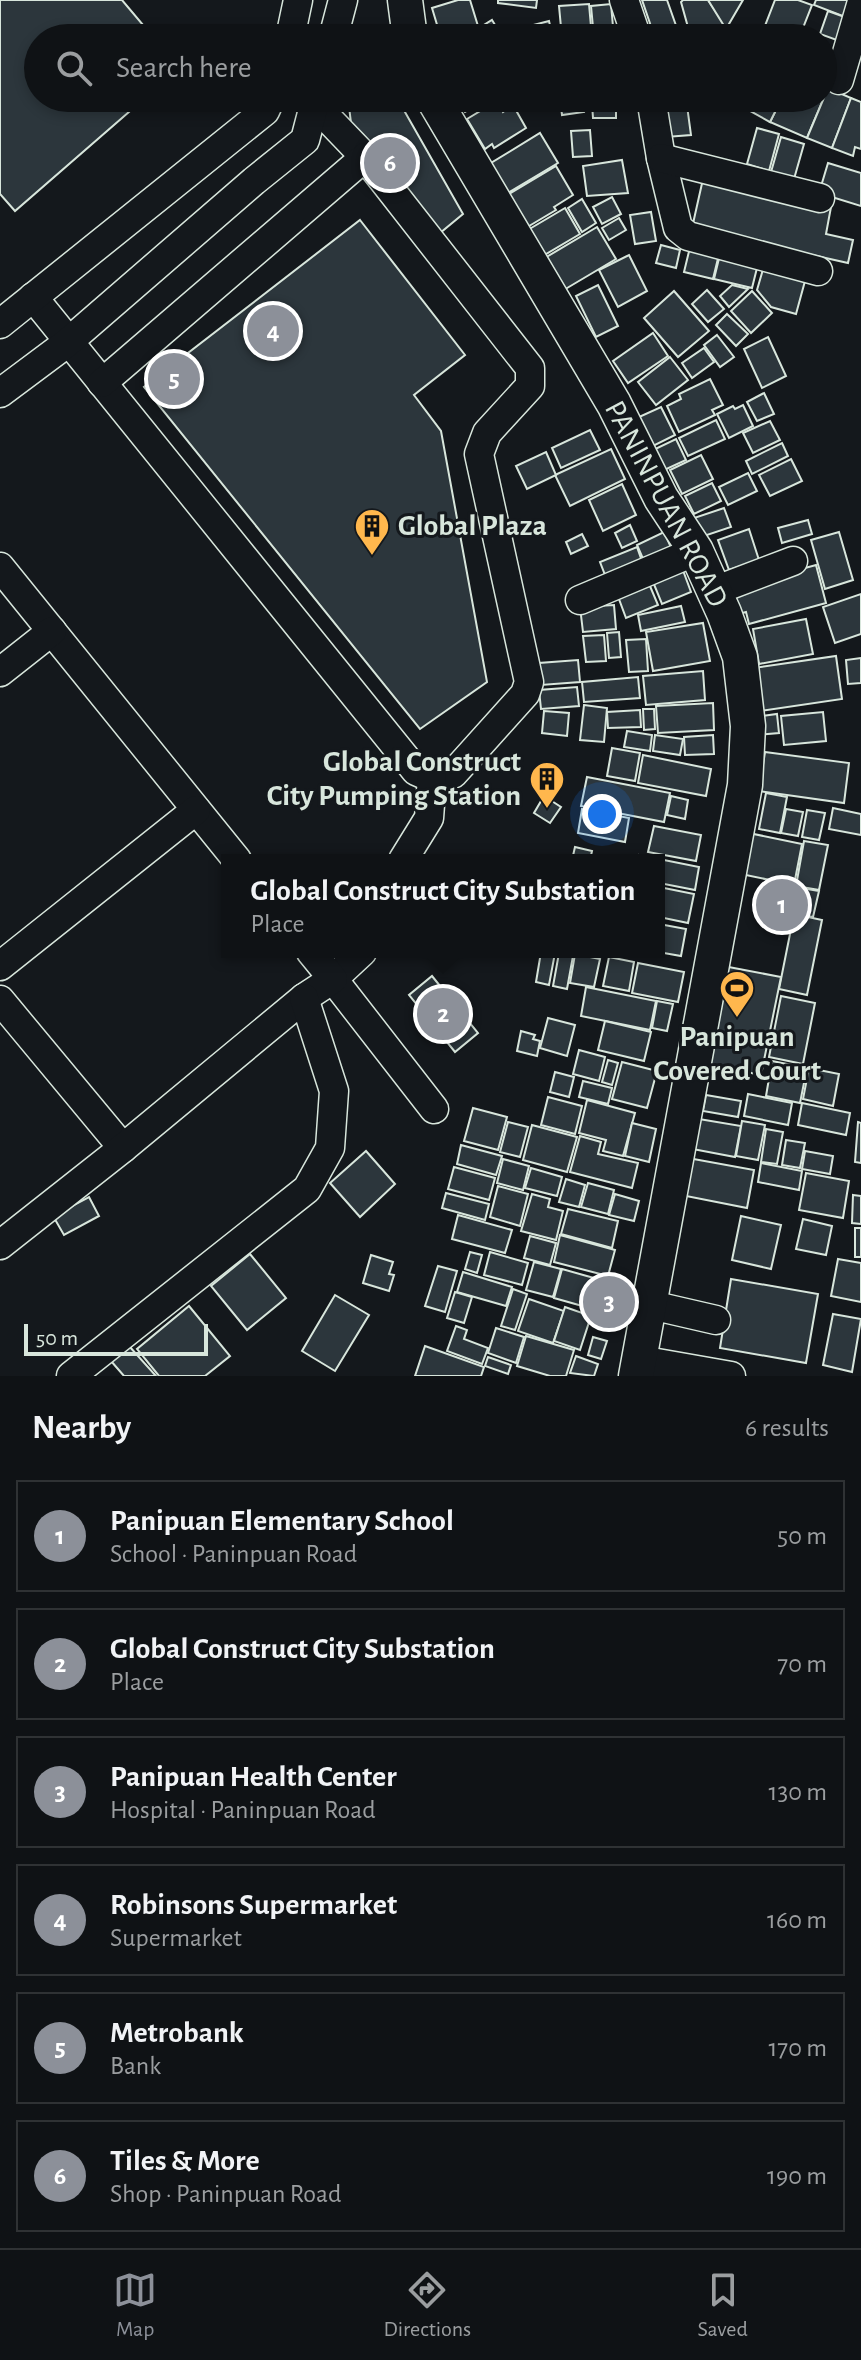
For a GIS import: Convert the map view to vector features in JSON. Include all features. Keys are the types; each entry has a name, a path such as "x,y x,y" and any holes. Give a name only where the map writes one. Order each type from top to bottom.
{"main road":[{"path":"405,0 408,24"},
{"name":"PANINPUAN ROAD","path":"441,112 614,404 661,498 696,551 740,657 748,726 745,785 638,1368"}],"street":[{"path":"293,24 298,0"},
{"path":"337,24 343,0"},
{"path":"624,0 632,24"},
{"path":"841,81 861,5"},
{"path":"0,324 264,112"},
{"path":"0,393 67,343 305,140 308,112"},
{"path":"33,297 67,343 416,771 432,778 453,774 525,694 529,682 479,454 487,433 530,386 530,368 365,157 322,112"},
{"path":"653,112 678,228 688,236 818,271"},
{"path":"102,383 365,157"},
{"path":"661,158 820,198"},
{"path":"580,600 696,551"},
{"path":"714,591 793,561"},
{"path":"0,567 232,854"},
{"path":"0,672 52,631"},
{"path":"407,854 429,818 432,778"},
{"path":"0,966 196,810"},
{"path":"316,958 434,1109"},
{"path":"0,1245 356,958"},
{"path":"71,1376 307,1189 330,1148 334,1091 304,998"},
{"path":"0,1000 123,1148"},
{"path":"651,1305 716,1320"},
{"path":"638,1368 731,1376"}],"building":[{"path":"0,0 122,0 142,24 24,24 24,112 129,112 15,211 0,194"},
{"path":"458,0 470,0 477,24 437,24 432,8"},
{"path":"498,0 537,0 536,8 498,3"},
{"path":"642,0 667,0 675,24 650,24"},
{"path":"708,0 724,24 687,24 681,2"},
{"path":"708,0 743,0 729,24 723,24"},
{"path":"775,0 798,0 812,5 805,24 766,24"},
{"path":"816,0 859,0 853,20 814,5"},
{"path":"589,4 591,24 561,24 559,6"},
{"path":"611,4 613,24 593,24 591,6"},
{"path":"828,11 853,20 845,43 837,40 837,24 823,24"},
{"path":"837,92 851,98 832,148 807,138 818,112 837,112"},
{"path":"851,98 861,102 861,149 855,147 853,156 832,148"},
{"path":"350,112 405,112 463,214 440,233 351,123"},
{"path":"479,112 517,112 526,128 494,148 492,144 485,149 467,119"},
{"path":"593,112 616,112 616,118 593,118"},
{"path":"663,112 688,112 691,135 666,137"},
{"path":"752,112 775,112 770,122"},
{"path":"775,112 818,112 807,138 770,122"},
{"path":"757,128 779,134 769,171 747,164"},
{"path":"590,130 592,156 573,157 571,131"},
{"path":"540,133 558,163 508,193 486,166"},
{"path":"781,137 804,144 794,179 771,172"},
{"path":"622,160 628,193 587,196 583,166"},
{"path":"828,163 861,173 861,206 819,193"},
{"path":"556,166 573,195 554,207 556,210 519,232 499,200"},
{"path":"703,179 831,207 826,234 853,240 848,263 692,228"},
{"path":"612,197 621,214 602,224 593,207"},
{"path":"582,199 596,223 582,232 568,208"},
{"path":"565,208 580,234 536,260 521,234"},
{"path":"651,212 656,241 635,244 630,215"},
{"path":"619,218 626,230 609,240 602,228"},
{"name":"Global Plaza","path":"360,220 465,355 414,395 441,431 487,682 420,729 144,387"},
{"path":"597,227 616,259 557,294 538,262"},
{"path":"692,239 721,246 713,279 684,272"},
{"path":"661,245 680,250 676,268 656,263"},
{"path":"722,246 760,256 752,288 714,279"},
{"path":"629,255 647,291 618,307 599,270"},
{"path":"766,259 808,270 796,314 771,307 757,290"},
{"path":"598,285 618,326 596,337 576,296"},
{"path":"732,285 748,289 729,307 720,296"},
{"path":"707,290 724,309 708,322 692,304"},
{"path":"674,291 709,331 678,357 644,318"},
{"path":"752,291 772,313 751,333 731,311"},
{"path":"727,314 748,334 736,346 716,325"},
{"path":"653,333 668,356 628,383 613,361"},
{"path":"717,335 734,357 720,367 704,345"},
{"path":"768,337 786,376 762,388 744,349"},
{"path":"704,348 714,362 692,378 682,363"},
{"path":"670,357 688,380 656,405 638,382"},
{"path":"710,379 723,405 712,410 715,415 679,432 667,406 681,399 679,394"},
{"path":"764,393 774,414 757,421 747,402"},
{"path":"743,405 753,426 729,438 717,414"},
{"path":"661,407 675,435 653,446 639,417"},
{"path":"716,420 725,439 688,456 679,438"},
{"path":"770,421 780,440 753,453 743,433"},
{"path":"590,430 600,450 561,468 552,448"},
{"path":"676,439 686,460 660,472 651,451"},
{"path":"782,443 788,456 752,474 746,461"},
{"path":"611,449 625,479 570,506 555,475"},
{"path":"546,452 556,475 527,489 516,466"},
{"path":"701,455 713,479 682,494 670,470"},
{"path":"791,459 802,481 770,496 759,475"},
{"path":"748,473 757,491 728,505 719,487"},
{"path":"712,483 721,501 694,514 685,496"},
{"path":"622,484 636,515 603,531 589,500"},
{"path":"724,508 731,527 695,539 688,520"},
{"path":"808,520 812,534 782,543 778,528"},
{"path":"630,525 637,541 622,548 615,533"},
{"path":"749,529 759,560 729,570 718,540"},
{"path":"664,532 675,556 647,568 637,545"},
{"path":"839,532 853,580 825,589 811,540"},
{"path":"582,534 588,546 571,554 566,542"},
{"path":"637,547 645,570 607,580 600,562"},
{"path":"681,565 691,592 662,604 651,577"},
{"path":"816,565 826,603 749,624 746,612 735,615 730,597 739,586"},
{"path":"647,579 658,605 626,618 616,591"},
{"path":"861,594 861,634 835,643 823,607"},
{"path":"614,605 616,629 583,632 580,607"},
{"path":"681,606 685,622 641,631 638,615"},
{"path":"806,619 813,654 759,664 753,629"},
{"path":"703,623 710,661 653,671 646,632"},
{"path":"619,632 621,657 609,658 607,633"},
{"path":"604,635 606,661 586,662 583,636"},
{"path":"646,639 648,671 629,672 626,640"},
{"path":"836,656 842,699 760,711 754,668"},
{"path":"861,658 861,683 848,684 846,660"},
{"path":"578,660 580,682 541,685 539,663"},
{"path":"703,671 705,700 646,705 643,676"},
{"path":"638,677 640,698 584,702 582,682"},
{"path":"577,687 579,706 541,709 539,690"},
{"path":"713,703 714,730 658,733 656,706"},
{"path":"584,705 607,708 604,742 580,740"},
{"path":"643,709 654,709 655,729 644,730"},
{"path":"640,710 641,727 608,728 607,712"},
{"path":"544,711 569,713 567,736 542,733"},
{"path":"823,712 826,741 784,745 781,716"},
{"path":"777,714 779,733 757,735 755,717"},
{"path":"627,731 652,735 650,751 624,747"},
{"path":"655,735 683,739 680,755 653,751"},
{"path":"713,735 714,754 685,755 684,737"},
{"path":"612,748 640,753 635,781 607,776"},
{"path":"765,752 849,763 844,803 759,791"},
{"path":"643,755 711,769 706,796 638,783"},
{"path":"587,777 670,793 664,822 581,806"},
{"path":"766,793 787,797 780,833 759,829"},
{"name":"Global Construct City Pumping Station","path":"544,796 561,807 550,823 534,813"},
{"path":"671,796 688,800 685,819 667,815"},
{"path":"833,808 861,814 861,835 829,829"},
{"path":"582,809 629,818 625,842 578,833"},
{"path":"786,809 803,812 798,836 781,833"},
{"path":"807,810 825,813 819,840 802,837"},
{"path":"654,826 701,835 696,861 648,852"},
{"path":"744,832 802,844 794,885 736,873"},
{"path":"804,841 828,845 819,890 796,886"},
{"path":"575,847 592,851 591,854 573,854"},
{"path":"665,860 699,867 695,890 665,884"},
{"path":"795,887 819,891 813,917 790,913"},
{"path":"665,888 694,894 688,923 665,918"},
{"path":"794,914 822,920 807,995 779,989"},
{"path":"665,925 686,929 681,956 665,953"},
{"path":"540,958 554,958 549,985 536,982"},
{"path":"558,958 573,958 567,989 553,986"},
{"path":"574,958 600,959 594,987 570,983"},
{"path":"609,958 634,962 629,991 603,986"},
{"path":"638,963 684,972 678,1002 632,993"},
{"name":"Panipuan Covered Court","path":"713,964 781,977 761,1075 694,1061"},
{"path":"432,976 478,1033 455,1052 409,995"},
{"path":"586,987 656,1001 650,1030 581,1016"},
{"path":"781,996 815,1003 803,1064 769,1057"},
{"path":"657,1001 673,1004 667,1031 652,1028"},
{"path":"548,1018 575,1025 567,1056 540,1048"},
{"path":"605,1021 651,1032 644,1061 598,1050"},
{"path":"521,1031 535,1035 533,1039 540,1041 537,1056 517,1051"},
{"path":"579,1050 605,1057 599,1081 573,1074"},
{"path":"608,1060 618,1063 612,1085 602,1082"},
{"path":"772,1061 807,1068 800,1103 766,1096"},
{"path":"622,1062 657,1071 647,1108 612,1099"},
{"path":"809,1068 839,1074 833,1106 803,1099"},
{"path":"555,1072 574,1077 569,1097 550,1092"},
{"path":"583,1081 612,1088 608,1104 579,1097"},
{"path":"748,1094 792,1103 788,1125 744,1116"},
{"path":"706,1095 741,1101 738,1117 703,1111"},
{"path":"548,1097 582,1106 575,1134 541,1125"},
{"path":"587,1100 635,1113 623,1156 603,1151 606,1140 579,1133"},
{"path":"802,1103 850,1113 846,1135 798,1125"},
{"path":"473,1108 507,1117 498,1150 464,1141"},
{"path":"687,1117 741,1126 735,1157 682,1147"},
{"path":"742,1121 765,1125 758,1160 736,1156"},
{"path":"508,1122 528,1127 520,1157 500,1152"},
{"path":"858,1122 861,1123 861,1163 855,1162"},
{"path":"632,1123 656,1129 649,1162 625,1156"},
{"path":"532,1125 577,1137 567,1172 523,1160"},
{"path":"766,1129 783,1132 777,1164 761,1162"},
{"path":"580,1136 601,1142 598,1154 638,1163 632,1188 570,1172"},
{"path":"786,1140 805,1143 800,1168 782,1165"},
{"path":"461,1145 502,1156 496,1175 457,1164"},
{"path":"366,1151 395,1184 360,1217 330,1183"},
{"path":"805,1151 833,1156 830,1174 802,1169"},
{"path":"688,1158 754,1170 747,1208 681,1195"},
{"path":"503,1159 529,1166 523,1190 497,1183"},
{"path":"761,1163 802,1171 799,1190 758,1182"},
{"path":"454,1167 495,1178 489,1200 448,1189"},
{"path":"531,1168 562,1177 557,1196 525,1188"},
{"path":"806,1173 849,1181 843,1218 799,1210"},
{"path":"566,1179 585,1185 579,1207 559,1202"},
{"path":"588,1183 614,1190 608,1214 581,1207"},
{"path":"498,1186 528,1194 520,1226 490,1217"},
{"path":"446,1193 489,1204 485,1220 442,1208"},
{"path":"532,1194 550,1199 548,1207 563,1211 556,1240 521,1231"},
{"path":"615,1194 639,1201 634,1221 609,1215"},
{"path":"853,1195 861,1196 861,1224 852,1223"},
{"path":"89,1197 99,1216 64,1235 53,1216"},
{"path":"568,1209 618,1221 612,1248 561,1234"},
{"path":"458,1215 512,1230 505,1253 452,1239"},
{"path":"741,1216 781,1225 771,1269 732,1260"},
{"path":"803,1219 832,1226 826,1255 796,1249"},
{"path":"855,1228 861,1228 861,1257 855,1257"},
{"path":"560,1235 615,1250 608,1276 554,1262"},
{"path":"530,1236 556,1243 550,1265 524,1258"},
{"path":"470,1252 482,1255 477,1273 465,1269"},
{"path":"490,1252 528,1263 522,1285 484,1275"},
{"path":"250,1254 286,1298 247,1330 211,1286"},
{"path":"371,1255 393,1262 389,1274 394,1275 389,1291 363,1283"},
{"path":"838,1259 861,1263 861,1302 831,1296"},
{"path":"534,1262 561,1269 553,1297 526,1290"},
{"path":"438,1266 457,1271 445,1312 425,1306"},
{"path":"562,1269 601,1280 593,1309 554,1298"},
{"path":"463,1272 512,1287 506,1306 457,1292"},
{"path":"603,1277 626,1284 614,1327 592,1320"},
{"path":"731,1279 818,1294 806,1363 720,1348"},
{"path":"513,1289 527,1294 515,1330 501,1326"},
{"path":"455,1292 472,1297 464,1323 447,1318"},
{"path":"335,1295 369,1315 335,1371 302,1351"},
{"path":"529,1299 564,1311 553,1343 518,1331"},
{"path":"189,1306 230,1356 205,1376 159,1376 137,1349"},
{"path":"565,1307 591,1316 580,1350 554,1341"},
{"path":"833,1314 861,1319 852,1372 823,1365"},
{"path":"456,1326 467,1330 464,1339 488,1348 482,1364 447,1351"},
{"path":"496,1328 524,1337 516,1363 488,1353"},
{"path":"526,1336 574,1350 566,1376 550,1376 517,1366"},
{"path":"593,1337 607,1341 601,1359 588,1355"},
{"path":"129,1346 156,1376 124,1376 111,1361"},
{"path":"425,1346 484,1367 481,1376 415,1376"},
{"path":"576,1356 598,1364 594,1376 570,1373"},
{"path":"488,1357 511,1365 508,1374 485,1366"}],"place":[{"name":"Tiles & More","path":"390,163"},
{"name":"Robinsons Supermarket","path":"273,331"},
{"name":"Metrobank","path":"174,379"},
{"name":"Global Plaza","path":"372,557"},
{"name":"Global Construct City Pumping Station","path":"547,810"},
{"name":"Panipuan Elementary School","path":"782,905"},
{"name":"Global Construct City Substation","path":"443,1014"},
{"name":"Panipuan Covered Court","path":"737,1019"},
{"name":"Panipuan Health Center","path":"609,1302"}]}
